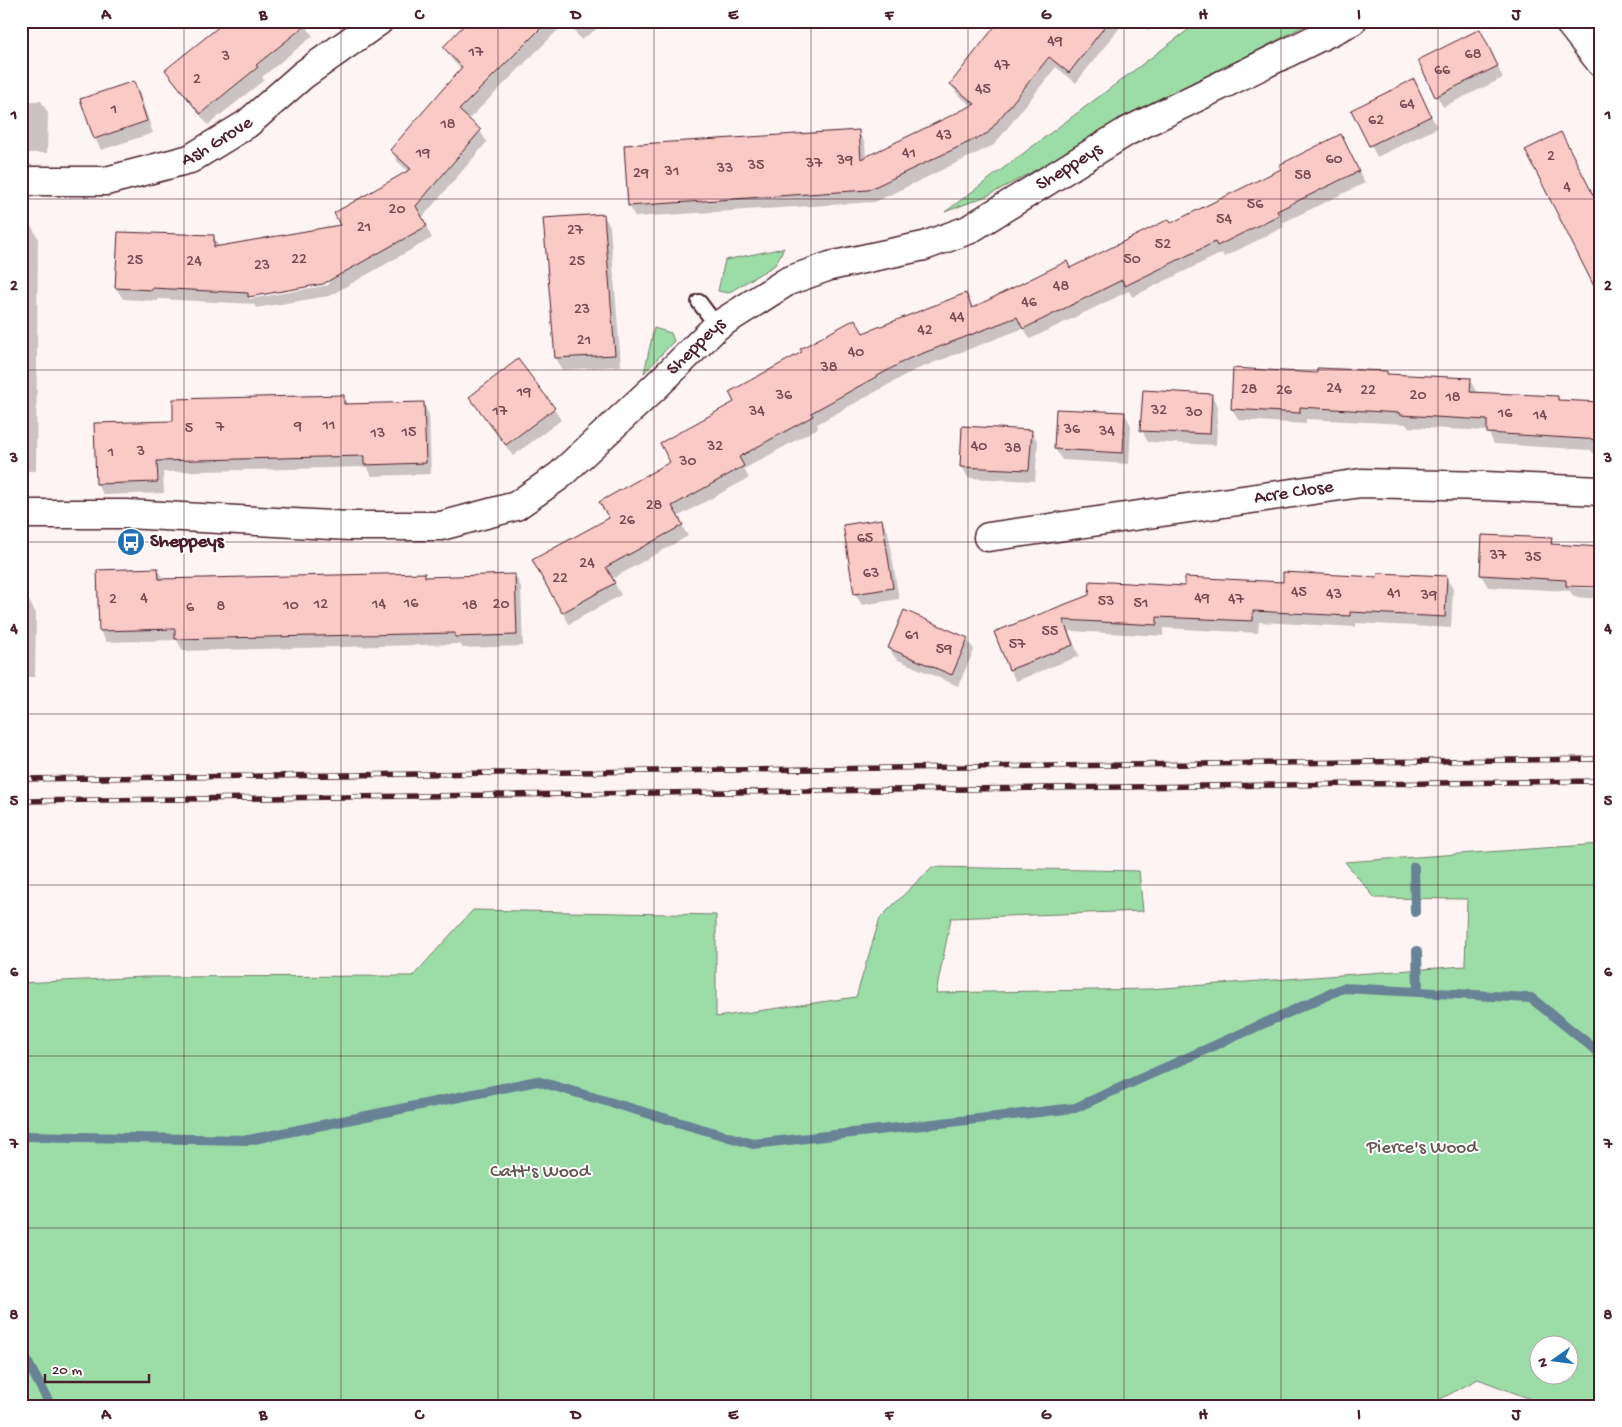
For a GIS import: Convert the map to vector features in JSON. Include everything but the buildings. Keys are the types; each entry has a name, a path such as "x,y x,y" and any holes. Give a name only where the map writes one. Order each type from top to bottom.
{"street":[{"name":"Ash Grove","path":"21,181 106,182 190,158 247,124 303,75 379,21"},
{"name":"Sheppeys","path":"21,514 126,514 349,526 441,526 516,506 559,476 655,387 717,326 788,281 830,266 924,246 968,230 1126,132 1352,21"},
{"path":"1568,21 1601,63"},
{"name":"Acre Close","path":"988,537 1361,483 1601,491"}],"lane":[{"path":"699,302 717,326"}],"green space":[{"path":"1200,21 1313,21 989,195 945,212"},
{"path":"784,248 775,265 728,293 718,291 725,260"},
{"path":"654,328 671,333 674,341 644,373"},
{"name":"Catt's Wood","path":"1601,844 1601,954 1599,966 1601,966 1601,1406 1549,1406 1478,1379 1433,1403 1432,1406 21,1406 21,983 145,977 413,976 473,910 716,915 716,1017 856,997 880,918 932,867 1139,871 1143,911 951,918 936,993 1150,989 1465,966 1467,899 1375,898 1345,862"}],"waterway":[{"path":"1414,867 1415,912"},
{"path":"1417,951 1418,992"},
{"path":"21,1136 249,1140 537,1081 753,1144 1075,1108 1343,988 1531,998 1601,1054"},
{"path":"21,1350 51,1406"}],"railway":[{"path":"21,779 1601,759"},
{"path":"21,801 1601,781"}],"place":[{"name":"Sheppeys","path":"131,542"}],"park label":[{"name":"Pierce's Wood","path":"1422,1148"}]}
